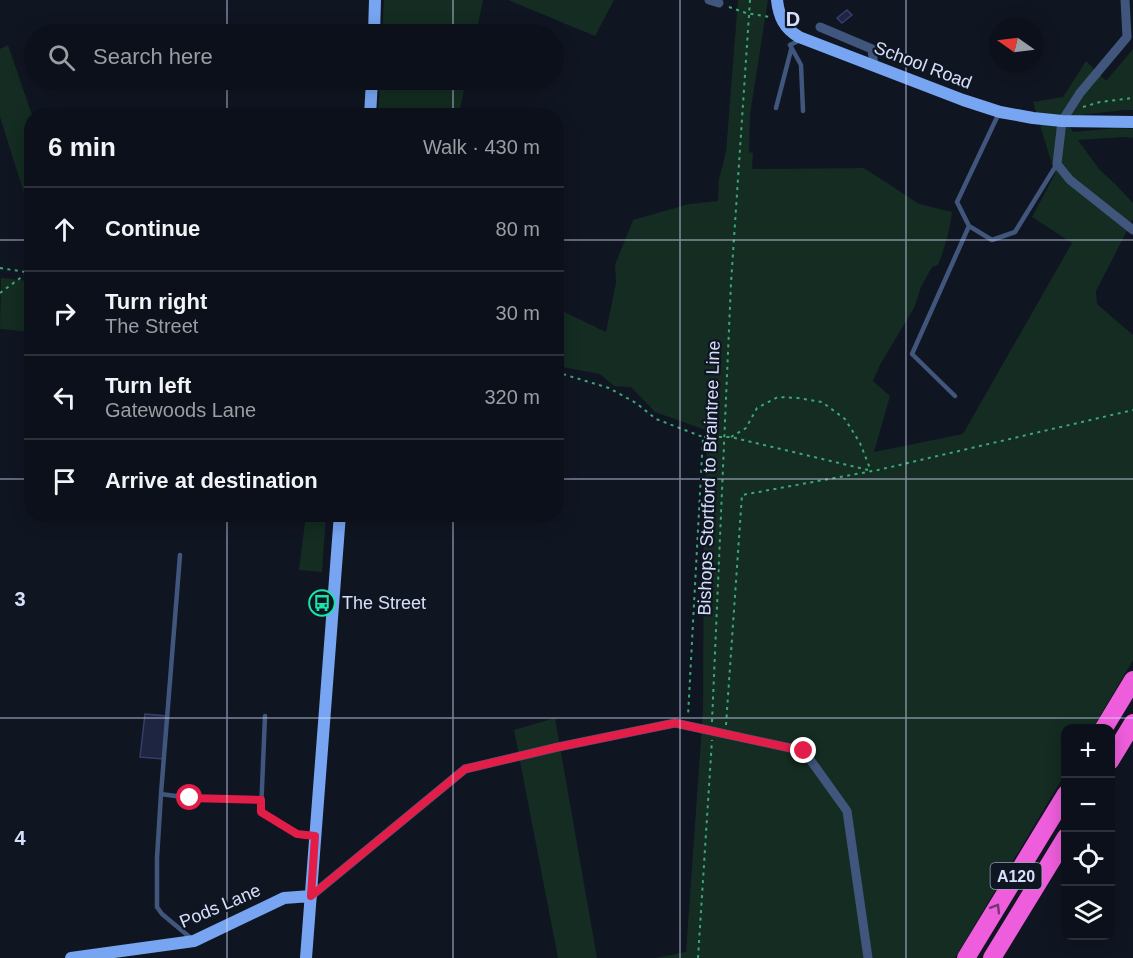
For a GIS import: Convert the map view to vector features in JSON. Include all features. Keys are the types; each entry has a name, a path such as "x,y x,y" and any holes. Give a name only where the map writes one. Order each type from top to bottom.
{"highway":[{"path":"1107,724 1133,680"},
{"path":"1115,753 1133,723"},
{"name":"A120","path":"966,958 1061,801"},
{"name":"A120","path":"993,958 1061,844"}],"street":[{"path":"374,24 375,0"},
{"path":"777,0 781,20"},
{"path":"1125,0 1127,37 1080,93 1066,117 1057,164 1070,180 1133,230"},
{"name":"School Road","path":"781,20 787,29 803,39 1000,112 1019,116 1133,122"},
{"path":"820,27 872,49 874,66"},
{"path":"370,108 371,90"},
{"path":"306,958 339,522"},
{"path":"311,896 465,769 675,723 804,751 847,811 868,958"},
{"name":"Pods Lane","path":"71,958 194,941 284,898 311,896"}],"lane":[{"path":"803,39 790,45 801,65 803,111"},
{"path":"776,108 792,49"},
{"path":"1000,112 957,202 969,226 992,240 1015,232 1057,164"},
{"path":"955,396 912,354 969,226"},
{"path":"180,555 156,884 157,906 162,914 194,941"},
{"path":"265,716 261,812 297,834 315,836"},
{"path":"161,794 190,798 261,800"},
{"path":"997,958 1029,899"}],"path":[{"name":"Bishops Stortford to Braintree Line","path":"698,958 712,731 731,283 750,0"},
{"path":"714,2 781,20"},
{"path":"1066,117 1100,102 1133,98"},
{"path":"0,268 24,272"},
{"path":"0,293 24,275"},
{"path":"564,374 609,388 656,419 703,437 732,437 871,471"},
{"path":"732,437 746,428 757,408 778,397 822,402 845,419 860,443 871,471"},
{"path":"725,734 742,495 871,471 1133,410"},
{"path":"687,725 703,437"}],"green space":[{"path":"384,0 483,0 478,24 383,24"},
{"path":"508,0 614,0 595,36"},
{"path":"738,0 768,0 750,114 749,152 753,153 752,169 864,168 919,204 952,212 947,239 938,265 932,267 921,287 914,308 881,363 873,381 890,396 874,452 963,434 1072,243 1032,217 1055,174 1033,102 1063,97 1086,61 1106,81 1133,49 1133,110 1072,116 1062,112 1073,132 1133,129 1133,138 1078,140 1099,169 1133,203 1133,219 1096,291 1097,304 1133,335 1133,660 1095,724 1061,724 1061,781 955,958 655,958 686,952 703,711 704,506 708,431 655,412 631,387 614,386 600,374 564,367 564,312 606,332 616,283 615,265 633,220 689,204 718,201 719,179 726,152"},
{"path":"8,45 30,108 24,108 24,193 0,117 0,49"},
{"path":"379,90 464,90 460,108 378,108"},
{"path":"1,278 24,280 24,331 0,329"},
{"path":"305,522 326,522 322,572 299,570"},
{"path":"555,718 597,958 558,958 514,730"}],"building":[{"path":"847,10 852,15 842,23 837,18"},
{"path":"145,714 167,716 163,759 140,757"}],"place":[{"name":"The Street","path":"322,603"}],"route":[{"path":"190,798 261,800 261,812 297,834 315,836 311,896 465,769 675,723 804,751"}]}
